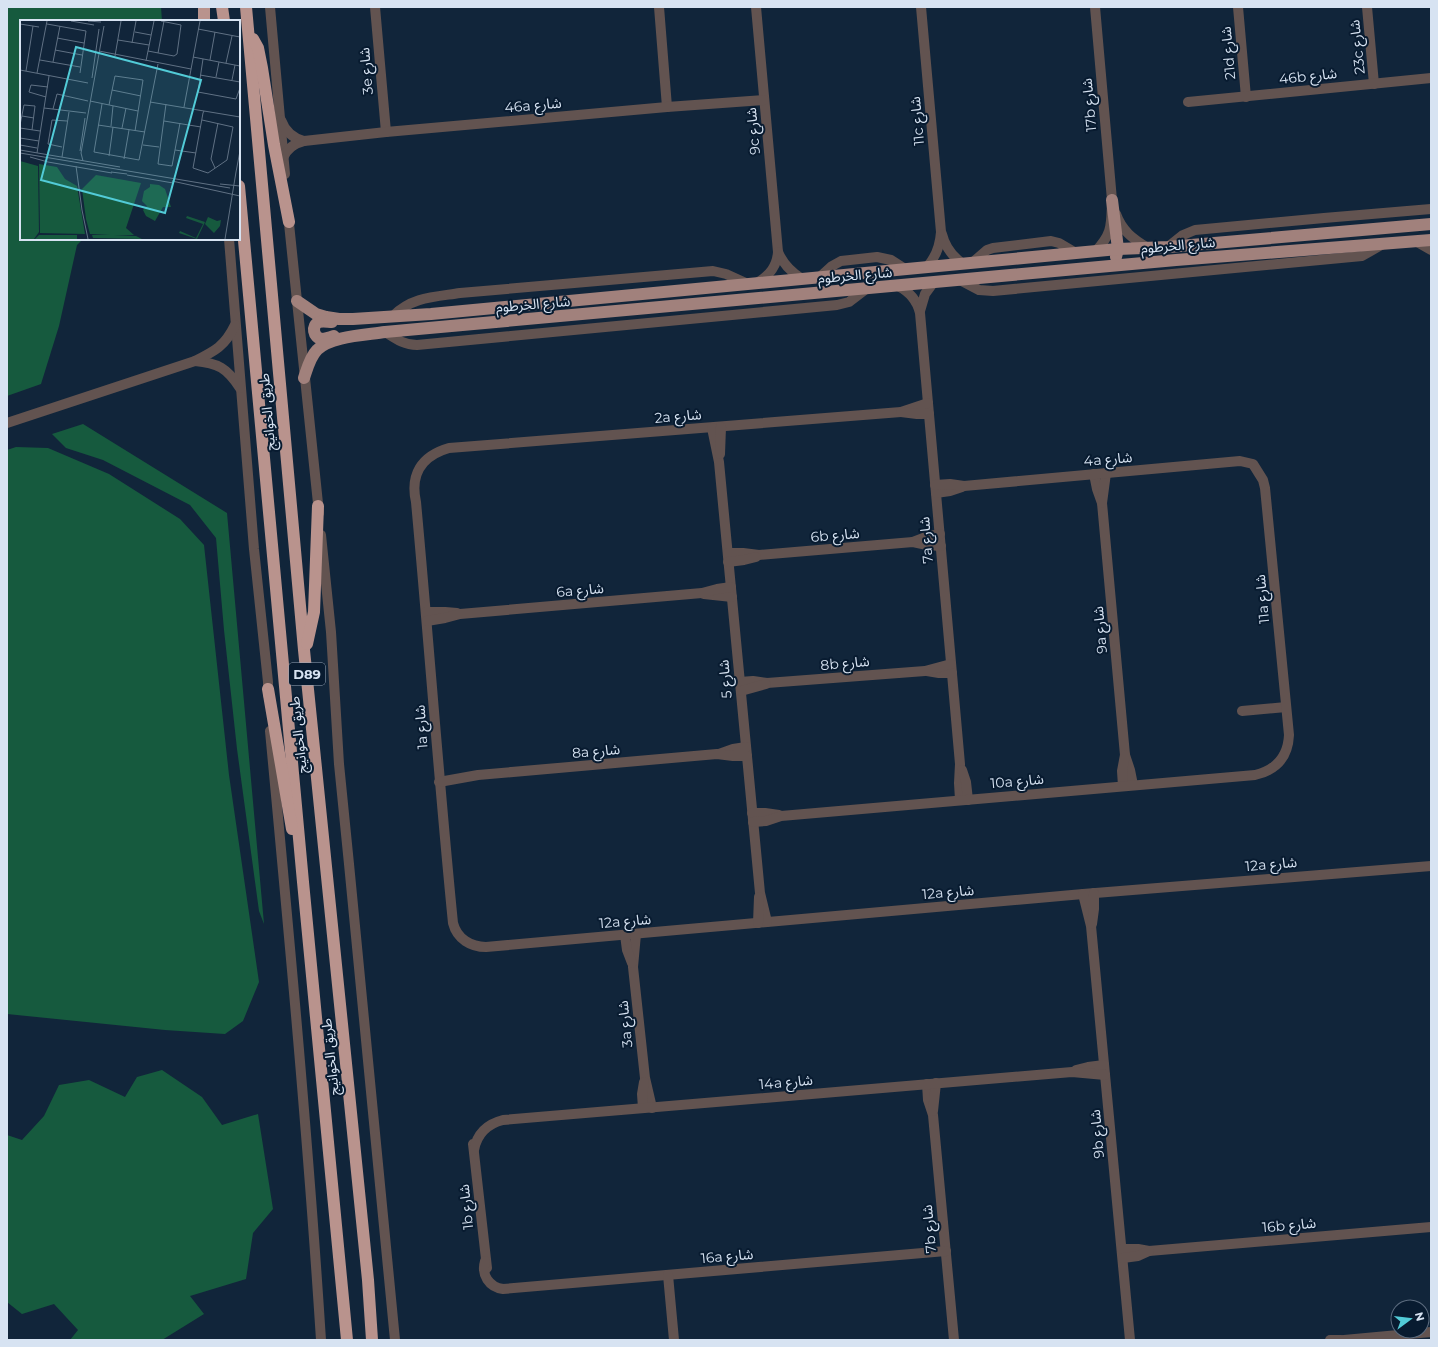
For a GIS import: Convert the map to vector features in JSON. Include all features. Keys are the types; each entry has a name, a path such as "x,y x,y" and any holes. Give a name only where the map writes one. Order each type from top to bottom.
{"highway":[{"path":"203,20 204,7"},
{"path":"222,7 224,20"},
{"name":"طريق الخوانيج","path":"246,7 304,650 368,1280 372,1340"},
{"path":"249,34 260,56 274,145 289,222"},
{"name":"طريق الخوانيج","path":"240,197 345,1337"},
{"path":"304,650 309,638 314,612 318,506"},
{"path":"268,689 290,821 303,882"}],"main road":[{"path":"1024,273 1038,267 1112,259 1117,256 1118,249 1112,200"},
{"name":"شارع الخرطوم","path":"297,301 316,314 326,317 353,319 459,312 1118,249 1168,247 1431,224"},
{"name":"شارع الخرطوم","path":"304,378 312,357 320,346 342,338 385,332 933,283 1169,260 1431,240"},
{"path":"634,310 634,306 637,301 654,298 668,292"},
{"path":"353,319 340,323 319,322 316,324 314,331 316,337 322,339 343,335 353,337"}],"street":[{"path":"201,7 203,20"},
{"path":"270,7 304,378 331,632 339,764 395,1340"},
{"name":"3e شارع","path":"375,7 386,132"},
{"path":"659,7 666,107"},
{"name":"9c شارع","path":"753,283 770,273 777,259 778,252 756,7"},
{"name":"11c شارع","path":"921,7 941,232 941,240 936,255 927,267"},
{"name":"17b شارع","path":"1095,7 1112,200 1110,231 1104,242 1095,252"},
{"name":"21d شارع","path":"1238,7 1246,97"},
{"name":"23c شارع","path":"1367,7 1374,84"},
{"name":"46b شارع","path":"1188,102 1431,78"},
{"name":"46a شارع","path":"283,158 288,149 304,141 386,132 666,107 764,100"},
{"path":"279,115 283,125 290,134 304,141"},
{"name":"17b شارع","path":"1112,200 1124,231 1135,241 1148,248"},
{"path":"1168,247 1183,235 1195,230 1431,209"},
{"name":"11c شارع","path":"941,232 943,240 951,254 968,263"},
{"path":"229,240 253,541 268,689 268,704 311,1190 321,1340"},
{"path":"1418,242 1431,250"},
{"path":"960,280 979,290 993,291 1362,256 1383,244"},
{"name":"9c شارع","path":"778,252 790,270 802,279"},
{"path":"393,316 405,305 420,299 460,293 713,271 753,283"},
{"name":"7a شارع","path":"920,313 925,294 933,283"},
{"name":"7a شارع","path":"898,286 910,293 918,306 920,313 960,764 959,782 964,800"},
{"path":"385,332 404,343 413,345 425,344 837,305 849,302 866,289"},
{"path":"7,423 195,361 221,346 228,338 236,324"},
{"path":"195,361 210,362 220,366 232,376 241,389"},
{"name":"2a شارع","path":"901,412 928,403"},
{"name":"2a شارع","path":"423,469 429,458 448,448 901,412 929,414"},
{"name":"شارع 5","path":"717,427 719,462 760,893 758,908 763,923"},
{"name":"4a شارع","path":"936,489 950,484 964,486 1240,461 1253,464"},
{"name":"11a شارع","path":"1253,464 1263,480 1265,488 1289,734 1288,747 1280,766"},
{"name":"1a شارع","path":"423,469 414,483 413,490 416,502 439,778 453,923 458,935 469,943"},
{"name":"9a شارع","path":"1106,473 1102,503 1125,755 1122,771 1128,786"},
{"name":"9a شارع","path":"1094,474 1102,503"},
{"name":"6b شارع","path":"914,542 926,537 940,534"},
{"name":"6b شارع","path":"728,558 743,553 759,555 914,542 941,546"},
{"name":"6a شارع","path":"426,617 445,612 460,614 702,593 717,589 731,592"},
{"name":"8b شارع","path":"740,687 753,682 768,683 925,671 938,673 952,669"},
{"path":"1242,711 1286,707"},
{"name":"8a شارع","path":"439,778 717,754 733,756 746,751"},
{"name":"10a شارع","path":"753,818 765,813 781,816 1255,775 1280,766"},
{"name":"12a شارع","path":"469,943 486,947 1094,893 1431,866"},
{"name":"9b شارع","path":"1091,926 1094,909 1094,893"},
{"name":"9b شارع","path":"1083,894 1091,926 1130,1340"},
{"name":"3a شارع","path":"636,934 633,967 647,1108"},
{"name":"3a شارع","path":"625,935 627,950 633,967"},
{"name":"14a شارع","path":"480,1130 482,1123 490,1120 1105,1070"},
{"name":"7b شارع","path":"931,1084 954,1340"},
{"name":"1b شارع","path":"480,1130 474,1150 485,1261 491,1281"},
{"name":"16b شارع","path":"1122,1254 1138,1249 1149,1251 1431,1227"},
{"name":"16a شارع","path":"491,1281 499,1289 946,1251"},
{"path":"668,1275 674,1340"},
{"path":"1330,1340 1431,1332"}],"green space":[{"path":"7,7 161,7 162,20 20,20 20,240 82,240 77,245 59,326 41,384 7,396"},
{"path":"83,424 227,513 264,924 259,911 237,749 216,538 190,505 103,460 66,448 52,434"},
{"path":"16,447 48,448 109,474 180,519 204,545 229,775 259,982 243,1021 225,1034 165,1030 7,1014 7,450"},
{"path":"162,1070 202,1097 222,1125 258,1114 273,1209 253,1233 246,1279 190,1296 204,1314 162,1340 70,1340 78,1330 54,1304 22,1314 7,1302 7,1135 22,1140 44,1116 59,1085 89,1080 125,1097 137,1077"}]}
